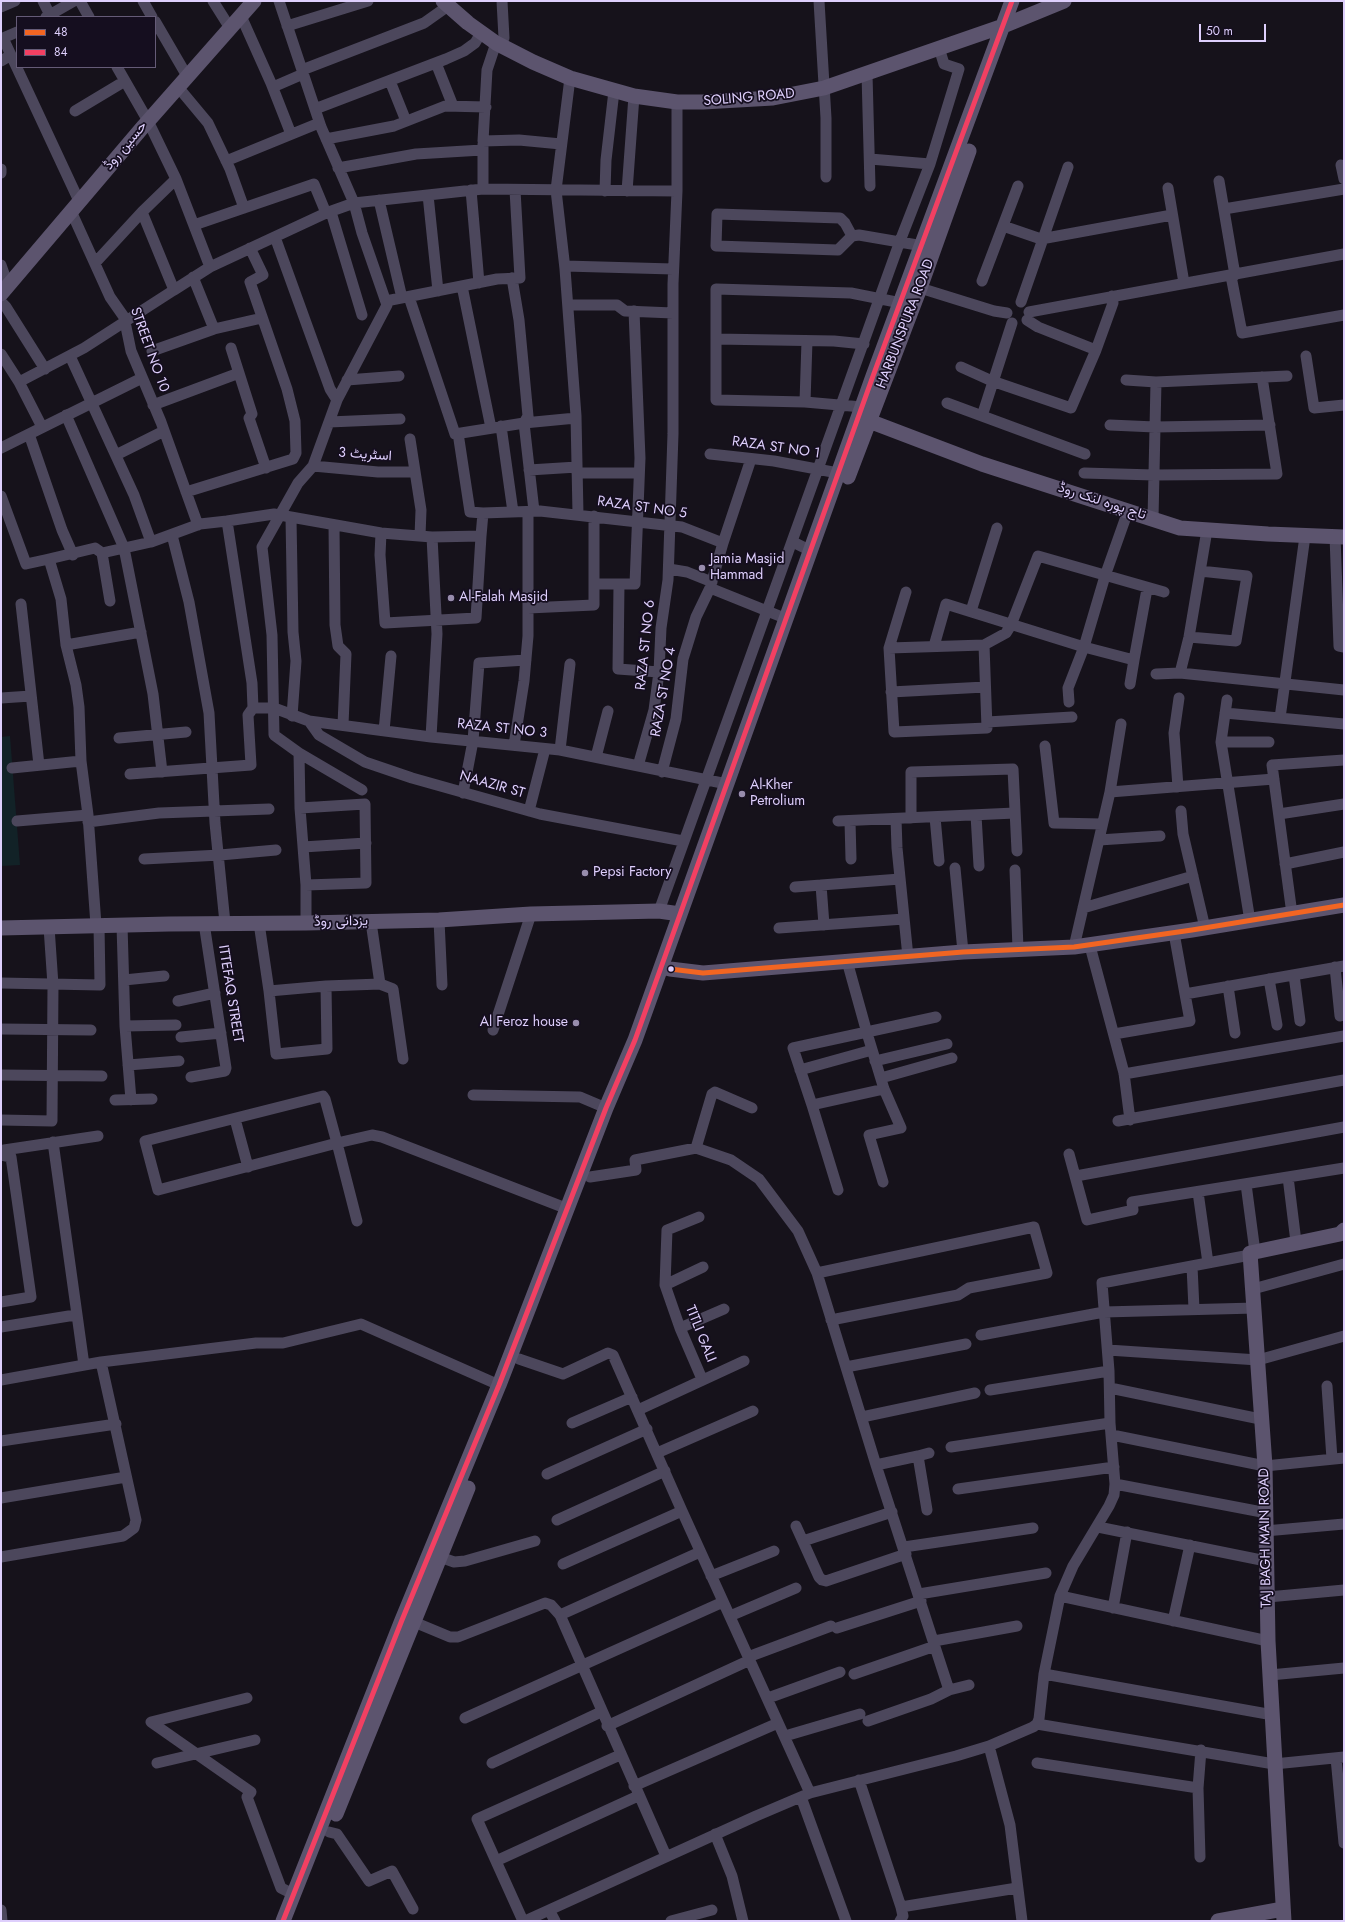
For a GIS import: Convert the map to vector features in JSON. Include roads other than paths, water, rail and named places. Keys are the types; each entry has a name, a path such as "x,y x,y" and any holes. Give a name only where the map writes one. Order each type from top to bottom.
{"main road":[{"name":"حسین روڈ","path":"4,290 148,121 254,1"},
{"name":"HARBUNSPURA ROAD","path":"283,1921 293,1894 379,1693 503,1387 519,1359 590,1177 639,1041 680,914 727,784 756,720 787,619 824,515 869,421 920,288 1009,24 1012,1"},
{"name":"HARBUNSPURA ROAD","path":"293,1921 329,1832 379,1693 414,1622 440,1557 606,1108 639,1041 670,969 843,474 862,407 873,376 1009,24 1022,1"},
{"name":"SOLING ROAD","path":"445,3 481,33 500,41 534,62 570,78 634,96 677,102 752,100 793,95 824,88 1009,24 1064,1"},
{"name":"تاج پورہ لنک روڈ","path":"869,421 982,464 1180,528 1339,537"},
{"path":"670,969 703,973 847,960 964,952 1090,946 1344,905"},
{"name":"یزدانی روڈ","path":"1,928 97,925 372,922 439,920 531,914 659,911 680,914"},
{"path":"1253,1254 1296,1242 1340,1234 1344,1230"},
{"name":"TAJ BAGH MAIN ROAD","path":"1253,1254 1253,1289 1260,1419 1265,1466 1268,1641 1284,1915"},
{"path":"1218,1921 1284,1915"}],"street":[{"path":"1,7 15,1"},
{"path":"43,1 48,16 74,1"},
{"path":"80,1 88,16"},
{"path":"143,1 151,16"},
{"path":"213,1 230,28"},
{"path":"279,1 319,123 354,203 362,233 387,305 337,400 313,466 298,482 286,516 262,547 272,634 274,735 299,753 362,790"},
{"path":"483,189 486,70 500,41 502,1"},
{"path":"819,1 827,149 826,177"},
{"path":"287,26 362,2"},
{"path":"273,87 303,72 424,23 445,3"},
{"path":"241,16 273,87 291,134"},
{"path":"156,23 183,82 208,123 226,161 244,208"},
{"name":"STREET NO 10","path":"16,32 3,38 16,67"},
{"path":"315,109 464,51 475,42 481,33"},
{"path":"659,911 805,510 900,241 930,164 959,69 944,64 939,48"},
{"path":"1,61 11,55"},
{"path":"436,63 453,106"},
{"name":"STREET NO 10","path":"17,68 75,206 95,263 124,321 131,351 154,405 198,525"},
{"path":"118,68 148,121 176,179 210,266"},
{"path":"867,74 870,186"},
{"path":"570,78 556,190 565,266 576,418 578,514"},
{"path":"75,111 125,81"},
{"path":"390,81 406,122"},
{"path":"605,191 606,160 614,91"},
{"path":"627,191 634,96"},
{"name":"RAZA ST NO 6","path":"638,766 654,710 659,672 661,628 669,569 673,434 673,269 677,191 677,102"},
{"path":"326,139 370,132 406,122 445,106 486,107"},
{"path":"226,161 319,123"},
{"path":"338,168 416,154 519,140 561,144"},
{"path":"870,159 930,164"},
{"path":"1341,165 1344,178"},
{"path":"1021,302 1041,239 1068,167"},
{"path":"95,263 142,212 176,179"},
{"path":"1219,181 1242,333 1344,315"},
{"path":"194,225 314,184 328,212 362,315"},
{"path":"982,281 1018,186"},
{"path":"1168,188 1184,283"},
{"path":"20,382 70,356 122,325 124,321 210,266 328,212 354,203 483,189 677,191"},
{"path":"1224,209 1344,189"},
{"path":"471,190 479,283"},
{"path":"386,301 479,283 520,278 515,190"},
{"path":"428,195 438,291"},
{"path":"379,200 406,297 455,434 524,423 576,418"},
{"path":"142,212 174,290"},
{"path":"852,236 846,223 840,218 717,214 716,246 838,250 852,236 859,235 923,246"},
{"path":"1003,226 1041,239 1172,215"},
{"path":"275,237 330,389 337,400"},
{"path":"186,492 293,459 296,454 295,422 287,389 250,282 263,275 250,248"},
{"path":"920,288 994,311 1018,324 1028,316 1112,296 1344,254"},
{"path":"1,265 4,290"},
{"path":"565,266 673,269"},
{"path":"193,277 214,329"},
{"path":"512,278 519,320 528,416 524,423 529,470 531,512 526,660 514,745"},
{"path":"462,286 496,427 512,512"},
{"path":"862,407 805,402 716,400 716,289 851,293 901,303"},
{"path":"961,367 992,381 1071,408 1096,350 1113,303 1112,296"},
{"path":"1,302 6,307 45,369"},
{"path":"1021,302 1028,308 1028,316 1038,327 1096,350"},
{"path":"982,416 1009,318 1011,304 1021,302"},
{"path":"568,305 617,305 625,311 673,313"},
{"path":"594,584 634,584 639,473 634,312"},
{"path":"152,351 214,329 262,318"},
{"path":"716,339 864,344"},
{"path":"805,402 807,341"},
{"path":"231,348 252,414 249,418 266,468"},
{"path":"1,354 20,382 42,427"},
{"path":"70,356 134,495 151,542"},
{"path":"1306,356 1314,408 1344,405"},
{"path":"855,369 873,376"},
{"path":"154,405 239,373"},
{"path":"347,380 398,376"},
{"path":"1126,380 1156,382 1287,376"},
{"path":"1084,473 1154,475 1278,474 1262,377"},
{"path":"1,448 142,378"},
{"path":"1154,519 1156,382"},
{"path":"947,403 1085,454"},
{"path":"66,415 124,548 153,694 162,772"},
{"path":"329,422 400,419"},
{"path":"1110,425 1155,427 1270,424"},
{"path":"116,455 164,431"},
{"path":"381,533 380,555 385,623 476,618 483,513 470,512 458,433"},
{"path":"29,434 62,530 73,554"},
{"path":"410,439 421,510 420,536"},
{"name":"RAZA ST NO 1","path":"710,454 774,461 843,474"},
{"name":"RAZA ST NO 4","path":"662,772 676,719 683,659 696,617 711,585 751,459"},
{"name":"اسٹریٹ 3","path":"313,466 378,472 415,472"},
{"path":"529,470 577,470 639,473"},
{"path":"1,496 26,564 95,548 102,553 110,601"},
{"path":"805,510 824,515"},
{"path":"1069,702 1068,688 1084,647 1105,576 1128,511"},
{"name":"RAZA ST NO 5","path":"483,513 531,512 578,514 682,527 723,544"},
{"path":"102,553 172,536 198,525 286,516 381,533 432,537 482,536"},
{"path":"286,516 296,661 292,716"},
{"path":"528,608 594,606 594,516"},
{"path":"130,774 251,765 248,715 253,708 252,683 227,521"},
{"path":"334,525 335,625 338,646 346,654 344,725"},
{"path":"971,611 998,528"},
{"path":"1180,673 1189,636 1207,530"},
{"path":"172,536 189,602 209,713 215,812 225,923"},
{"path":"1280,718 1304,536"},
{"path":"431,737 437,620 432,537"},
{"path":"1339,537 1340,646 1344,647"},
{"path":"793,542 811,551"},
{"path":"889,648 984,645 1006,633 1011,626 1038,556 1147,589 1164,592"},
{"path":"1,983 100,985 97,925 82,761 79,707 66,645 61,599 49,559"},
{"path":"669,569 687,572 711,585 787,619"},
{"path":"1189,636 1236,641 1247,576 1200,571"},
{"path":"619,584 618,669 659,672"},
{"path":"1130,684 1147,589"},
{"path":"906,592 889,648 894,732 987,728 984,645"},
{"path":"21,604 39,765"},
{"path":"934,646 946,604 971,611 1011,626 1134,660"},
{"path":"66,645 141,632"},
{"path":"384,731 391,656"},
{"path":"463,792 473,741 479,663 526,660"},
{"path":"560,750 570,664"},
{"path":"1156,674 1180,673 1344,690"},
{"path":"891,692 985,687"},
{"path":"1,698 31,696"},
{"path":"1178,787 1174,733 1179,698"},
{"path":"1227,700 1221,742 1250,921"},
{"path":"253,708 274,708"},
{"name":"RAZA ST NO 3","path":"274,708 292,716 309,721 431,737 560,750 706,781 727,784"},
{"path":"596,758 608,712"},
{"path":"1225,713 1344,724"},
{"path":"987,722 1072,717"},
{"name":"NAAZIR ST","path":"309,721 319,735 365,762 412,778 529,811 684,841"},
{"path":"1074,947 1110,792 1122,724"},
{"path":"119,738 186,732"},
{"path":"1221,742 1269,742"},
{"path":"1045,746 1054,823 1102,824"},
{"path":"529,811 545,748"},
{"path":"299,753 300,808 306,885 306,923"},
{"path":"1292,914 1272,765 1344,760"},
{"path":"12,768 82,761"},
{"path":"912,818 911,768 1013,769 1017,851"},
{"path":"1110,792 1274,780"},
{"path":"300,808 365,804 366,883 306,885"},
{"path":"1279,814 1344,804"},
{"path":"17,821 159,813 269,809"},
{"path":"1181,811 1182,834 1205,928"},
{"path":"838,821 1015,813"},
{"path":"976,815 979,866"},
{"path":"935,817 939,861"},
{"path":"896,819 900,879 908,957"},
{"path":"850,821 851,860"},
{"path":"1099,840 1160,836"},
{"path":"304,847 366,843"},
{"path":"144,859 276,850"},
{"path":"1285,864 1344,852"},
{"path":"955,868 964,952"},
{"path":"1015,870 1018,949"},
{"path":"1083,908 1193,876"},
{"path":"795,887 900,879"},
{"path":"821,885 824,925"},
{"path":"493,1030 531,914"},
{"path":"779,928 904,919"},
{"path":"439,920 442,985"},
{"path":"372,922 380,984"},
{"path":"259,923 276,1054 327,1049 326,986"},
{"name":"ITTEFAQ STREET","path":"191,1077 226,1070 204,924"},
{"path":"122,925 125,1026 131,1100"},
{"path":"1,1120 52,1121 53,985 49,927"},
{"path":"1114,1034 1190,1021 1174,933"},
{"path":"1090,946 1124,1074 1130,1120"},
{"path":"847,960 872,1050 901,1128 869,1135 883,1182"},
{"path":"1185,994 1339,967 1340,1016"},
{"path":"1294,975 1300,1021"},
{"path":"124,980 164,976"},
{"path":"1270,979 1277,1025"},
{"path":"269,991 326,986 380,984 394,989 403,1059"},
{"path":"1228,986 1235,1033"},
{"path":"178,1001 215,993"},
{"path":"838,1190 812,1105 792,1048 867,1033 936,1016"},
{"path":"125,1026 176,1025"},
{"path":"1,1029 91,1030"},
{"path":"181,1037 221,1033"},
{"path":"1124,1074 1344,1036"},
{"path":"876,1061 947,1044"},
{"path":"800,1070 872,1050"},
{"path":"812,1105 883,1083 952,1058"},
{"path":"128,1065 178,1061"},
{"path":"1,1075 102,1076"},
{"path":"1118,1121 1344,1080"},
{"path":"696,1148 712,1094 715,1092 752,1108"},
{"path":"473,1095 580,1097 606,1108"},
{"path":"357,1221 336,1143 323,1096 147,1140 144,1143 158,1190 336,1143 372,1135 382,1137 568,1209"},
{"path":"115,1100 152,1099"},
{"path":"235,1118 248,1166"},
{"path":"1076,1176 1344,1127"},
{"path":"1,1302 31,1297 11,1157 1,1155 4,1150 98,1136"},
{"path":"53,1142 75,1315 84,1365"},
{"path":"590,1177 636,1170 635,1160 696,1148 731,1160 758,1179 798,1231 817,1273 876,1465 949,1690"},
{"path":"1070,1154 1087,1220 1134,1210 1132,1202 1344,1168"},
{"path":"1288,1177 1296,1242"},
{"path":"620,1754 477,1819 524,1921 715,1834 806,1795 989,1746 1037,1724 1040,1713 1044,1674 1060,1596 1073,1566 1098,1527 1112,1500 1115,1484 1110,1423 1108,1350 1102,1283 1253,1254 1246,1184"},
{"path":"1198,1192 1208,1263"},
{"name":"TITLI GALI","path":"638,1410 702,1379 680,1328 665,1285 667,1230 699,1217"},
{"path":"817,1273 1034,1227 1046,1273 969,1288 958,1295 831,1320"},
{"path":"1253,1289 1344,1264"},
{"path":"1192,1266 1194,1310"},
{"path":"665,1285 703,1267"},
{"path":"981,1335 1104,1312 1254,1308"},
{"path":"680,1328 724,1309"},
{"path":"1,1327 75,1315"},
{"path":"1,1380 101,1362 256,1343 283,1343 361,1324 503,1387"},
{"path":"1108,1350 1258,1360 1344,1336"},
{"path":"846,1366 966,1344"},
{"path":"519,1359 563,1374 611,1353 613,1355 647,1429 700,1552 785,1736 806,1795 846,1921"},
{"path":"702,1379 744,1361"},
{"path":"1,1558 123,1536 134,1528 136,1520 116,1424 101,1362"},
{"path":"990,1390 1109,1371"},
{"path":"1327,1386 1332,1459"},
{"path":"1110,1388 1260,1419"},
{"path":"862,1417 975,1393"},
{"path":"572,1423 632,1397"},
{"path":"657,1453 753,1411"},
{"path":"951,1447 1110,1423"},
{"path":"1,1441 116,1424"},
{"path":"547,1474 647,1429"},
{"path":"1112,1435 1265,1466 1344,1458"},
{"path":"876,1465 924,1455 927,1510"},
{"path":"958,1489 1114,1467"},
{"path":"557,1520 665,1471"},
{"path":"1,1498 126,1477"},
{"path":"1115,1484 1266,1514"},
{"path":"563,1564 682,1511"},
{"path":"803,1541 892,1512"},
{"path":"1266,1531 1344,1524"},
{"path":"796,1526 819,1577 826,1580 905,1551 1034,1528"},
{"path":"1098,1527 1266,1561"},
{"path":"1112,1608 1127,1532"},
{"path":"440,1557 454,1562 465,1561 535,1541"},
{"path":"1174,1621 1190,1545"},
{"path":"711,1576 774,1551"},
{"path":"560,1615 700,1552"},
{"path":"607,1726 749,1658 834,1627 920,1598 1046,1573"},
{"path":"730,1616 796,1588"},
{"path":"1268,1597 1344,1590"},
{"path":"1060,1596 1268,1641"},
{"path":"465,1718 723,1602"},
{"path":"414,1622 450,1637 458,1637 545,1603 551,1605 560,1615 607,1726 666,1856"},
{"path":"854,1674 935,1643 1017,1626"},
{"path":"1270,1675 1344,1668"},
{"path":"768,1698 840,1672"},
{"path":"1044,1674 1273,1715"},
{"path":"785,1736 931,1699 949,1690 969,1685"},
{"path":"247,1698 151,1722 251,1792 247,1797 281,1888 293,1894"},
{"path":"492,1763 601,1712"},
{"path":"634,1786 778,1723"},
{"path":"1037,1724 1201,1750 1274,1764 1340,1758 1344,1843"},
{"path":"157,1763 255,1740"},
{"path":"989,1746 1010,1825 1022,1921"},
{"path":"1200,1858 1198,1788 1201,1750"},
{"path":"1038,1763 1198,1788"},
{"path":"859,1780 901,1907 903,1916 900,1921"},
{"path":"496,1861 638,1796"},
{"path":"329,1832 337,1834 369,1881 392,1871 413,1909"},
{"path":"715,1834 732,1876 743,1921"},
{"path":"901,1907 1017,1888"},
{"path":"1,1910 2,1921"},
{"path":"550,1910 554,1921"},
{"path":"671,1921 712,1910"}],"place":[{"name":"Jamia Masjid Hammad","path":"702,568"},
{"name":"Al-Falah Masjid","path":"451,598"},
{"name":"Al-Kher Petrolium","path":"742,794"},
{"name":"Pepsi Factory","path":"585,873"},
{"name":"Al Feroz house","path":"576,1023"}]}
